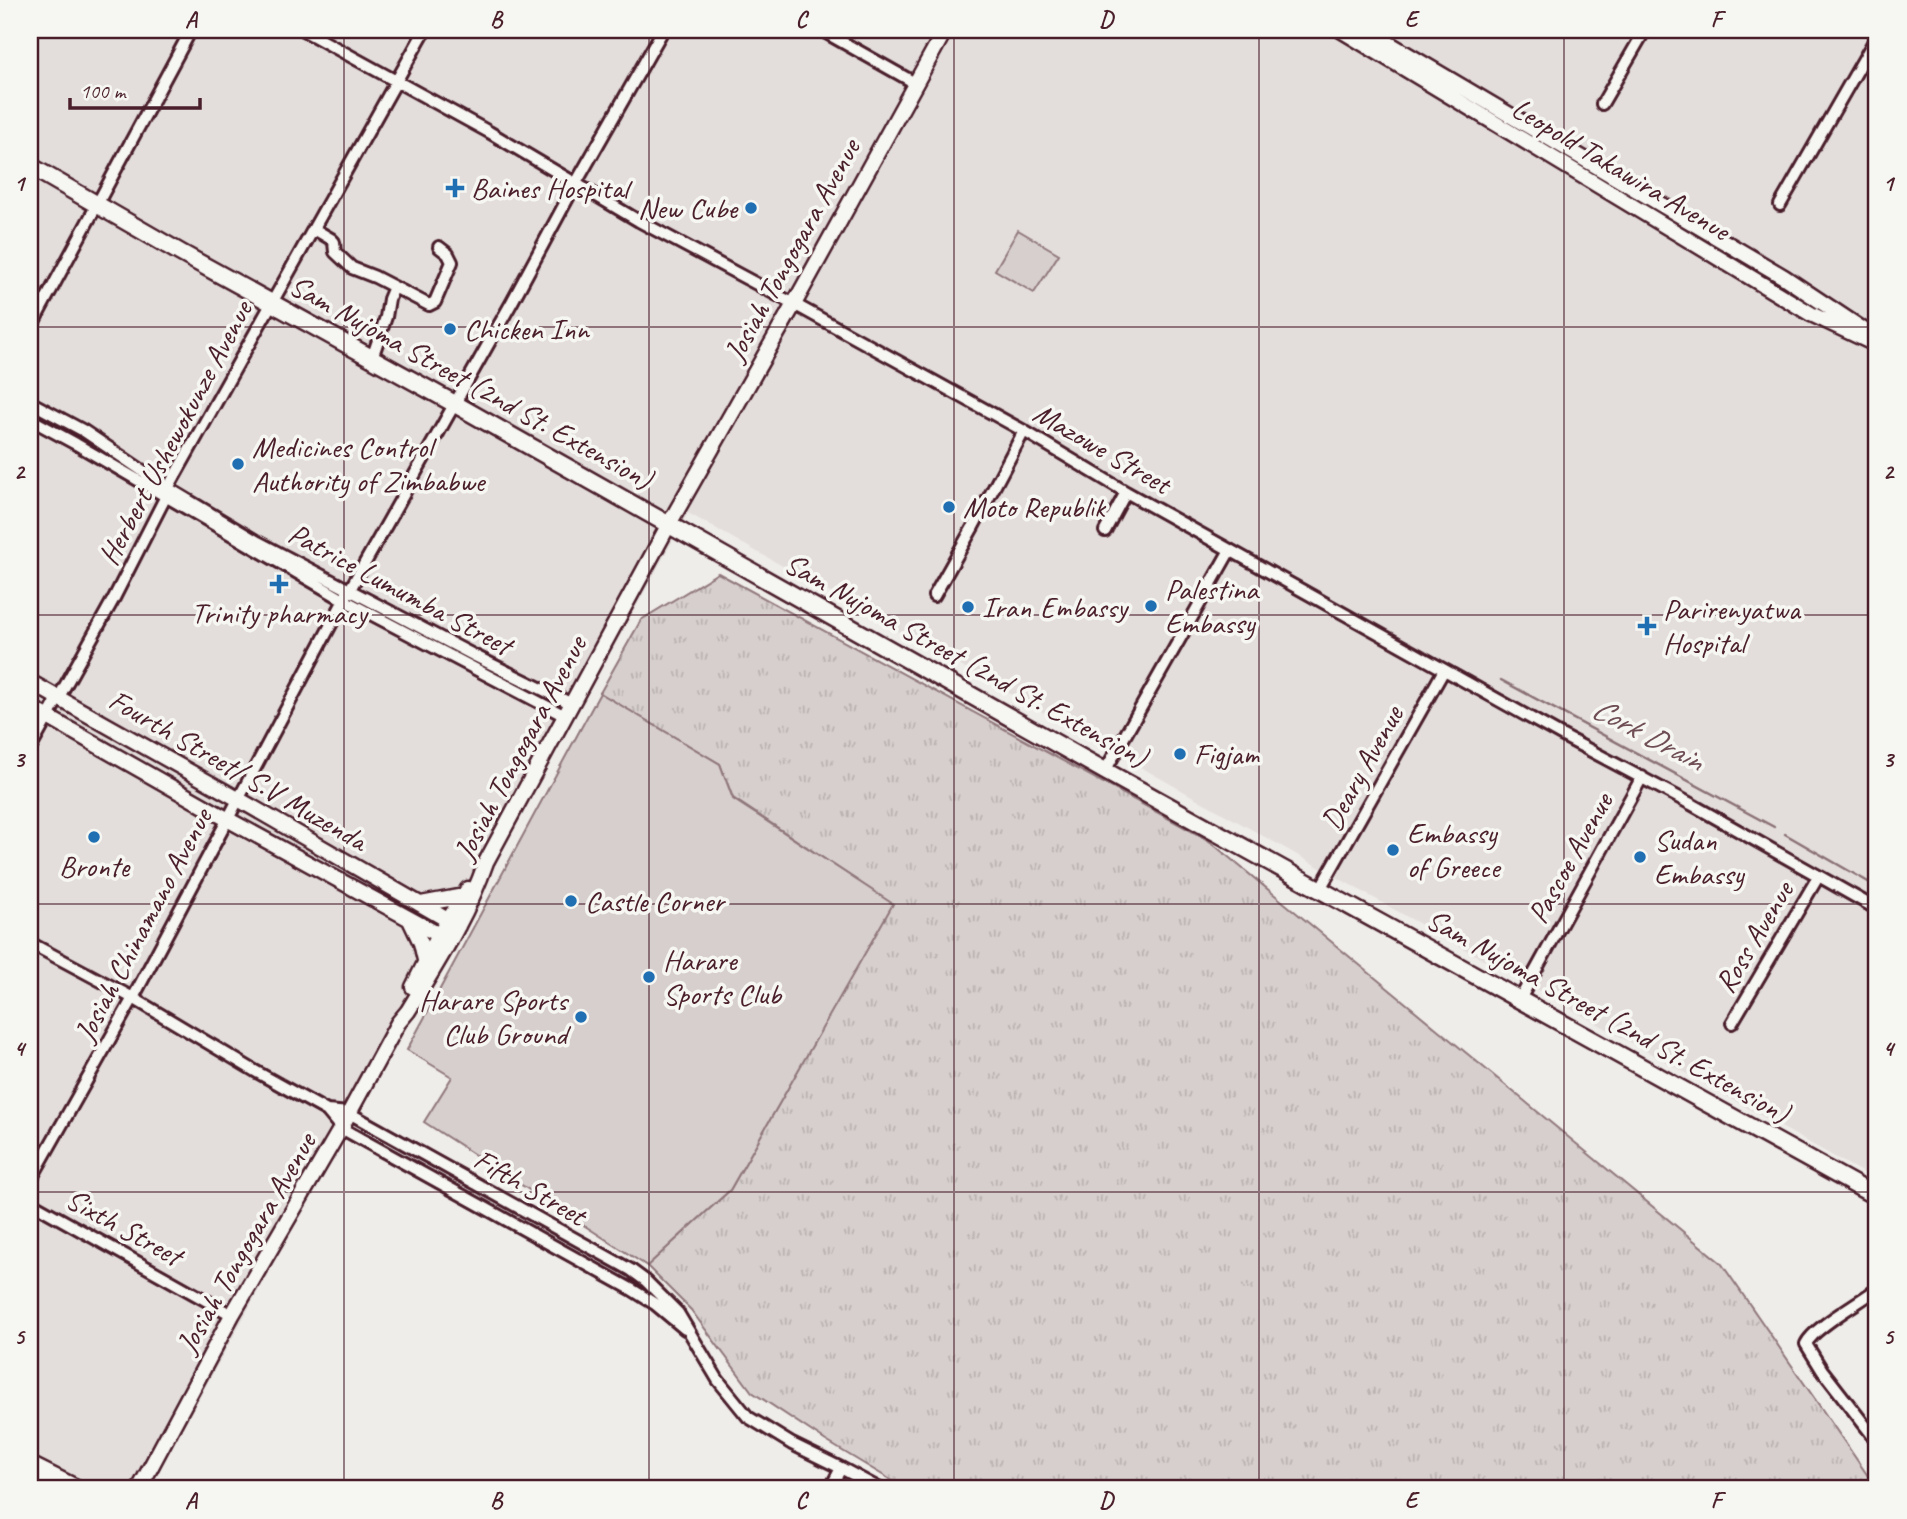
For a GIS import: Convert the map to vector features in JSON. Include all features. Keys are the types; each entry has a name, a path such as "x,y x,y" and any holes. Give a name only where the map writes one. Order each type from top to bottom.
{"highway":[{"name":"Sam Nujoma Street (2nd St. Extension)","path":"30,166 1105,771 1877,1197"}],"main road":[{"name":"Josiah Tongogara Avenue","path":"453,923 477,889 486,862 669,524 945,30"},
{"name":"Leopold Takawira Avenue","path":"1341,30 1778,295 1877,345"},
{"name":"Leopold Takawira Avenue","path":"1366,30 1784,276 1877,340"},
{"name":"Fourth Street/ S.V Muzenda","path":"30,682 453,923"},
{"path":"30,707 444,938"},
{"path":"398,1023 425,961 444,938 464,895 486,862"},
{"path":"421,904 464,895"},
{"path":"410,919 421,943 425,961"},
{"name":"Josiah Tongogara Avenue","path":"139,1489 232,1315 341,1128 398,1023 408,1011 444,938"},
{"path":"30,1464 80,1489"},
{"path":"30,1472 54,1489"}],"street":[{"path":"30,329 191,30"},
{"name":"Mazowe Street","path":"303,30 489,132 639,221 1024,431 1126,492 1561,736 1877,909"},
{"name":"Herbert Ushewokunze Avenue","path":"30,749 114,598 167,492 425,30"},
{"name":"Josiah Chinamano Avenue","path":"30,1181 239,800 346,596 663,30"},
{"path":"821,30 915,83"},
{"path":"1602,104 1645,30"},
{"path":"1780,205 1877,37"},
{"path":"314,229 334,242 335,252 352,268 429,305 435,302 452,262 448,254 439,247"},
{"path":"372,358 394,287"},
{"name":"Patrice Lumumba Street","path":"30,402 83,431 167,492"},
{"name":"Patrice Lumumba Street","path":"30,419 258,542 346,596 569,710"},
{"path":"933,596 1024,431"},
{"path":"1105,531 1126,492"},
{"path":"1105,771 1230,550"},
{"name":"Deary Avenue","path":"1320,889 1444,670"},
{"name":"Pascoe Avenue","path":"1520,999 1642,778"},
{"name":"Ross Avenue","path":"1732,1023 1818,877"},
{"name":"Fifth Street","path":"30,943 132,998 327,1111 341,1128 631,1289 656,1304 690,1333"},
{"name":"Fifth Street","path":"327,1111 349,1113 631,1270 678,1313 718,1380 748,1417 792,1444 880,1489"},
{"name":"Sixth Street","path":"30,1202 232,1315"},
{"path":"1877,1289 1820,1328 1806,1344 1877,1441"},
{"path":"830,1489 841,1468"}],"shaded area":[{"path":"30,30 1877,30 1877,1151 1865,1174 688,513 149,1489 30,1489"}],"green space":[{"path":"1018,230 1059,254 1034,293 995,270"},
{"path":"718,573 1208,840 1721,1263 1877,1489 906,1489 752,1392 691,1310 647,1266 730,1190 892,904 733,798 720,764 600,693 641,620"},
{"name":"Harare Sports Club","path":"600,693 720,764 733,799 893,904 730,1190 647,1266 424,1122 452,1077 407,1050"}],"waterway":[{"name":"Cork Drain","path":"1501,680 1774,827"},
{"name":"Cork Drain","path":"1785,834 1877,887"}],"place":[{"name":"Baines Hospital","path":"455,188"},
{"name":"New Cube","path":"751,208"},
{"name":"Chicken Inn","path":"450,329"},
{"name":"Medicines Control Authority of Zimbabwe","path":"238,464"},
{"name":"Moto Republik","path":"949,507"},
{"name":"Trinity pharmacy","path":"279,584"},
{"name":"Palestina Embassy","path":"1151,606"},
{"name":"Iran Embassy","path":"968,607"},
{"name":"Parirenyatwa Hospital","path":"1647,626"},
{"name":"Figjam","path":"1180,754"},
{"name":"Bronte","path":"94,837"},
{"name":"Embassy of Greece","path":"1393,850"},
{"name":"Sudan Embassy","path":"1640,857"},
{"name":"Castle Corner","path":"571,901"},
{"name":"Harare Sports Club","path":"649,977"},
{"name":"Harare Sports Club Ground","path":"581,1017"}]}
